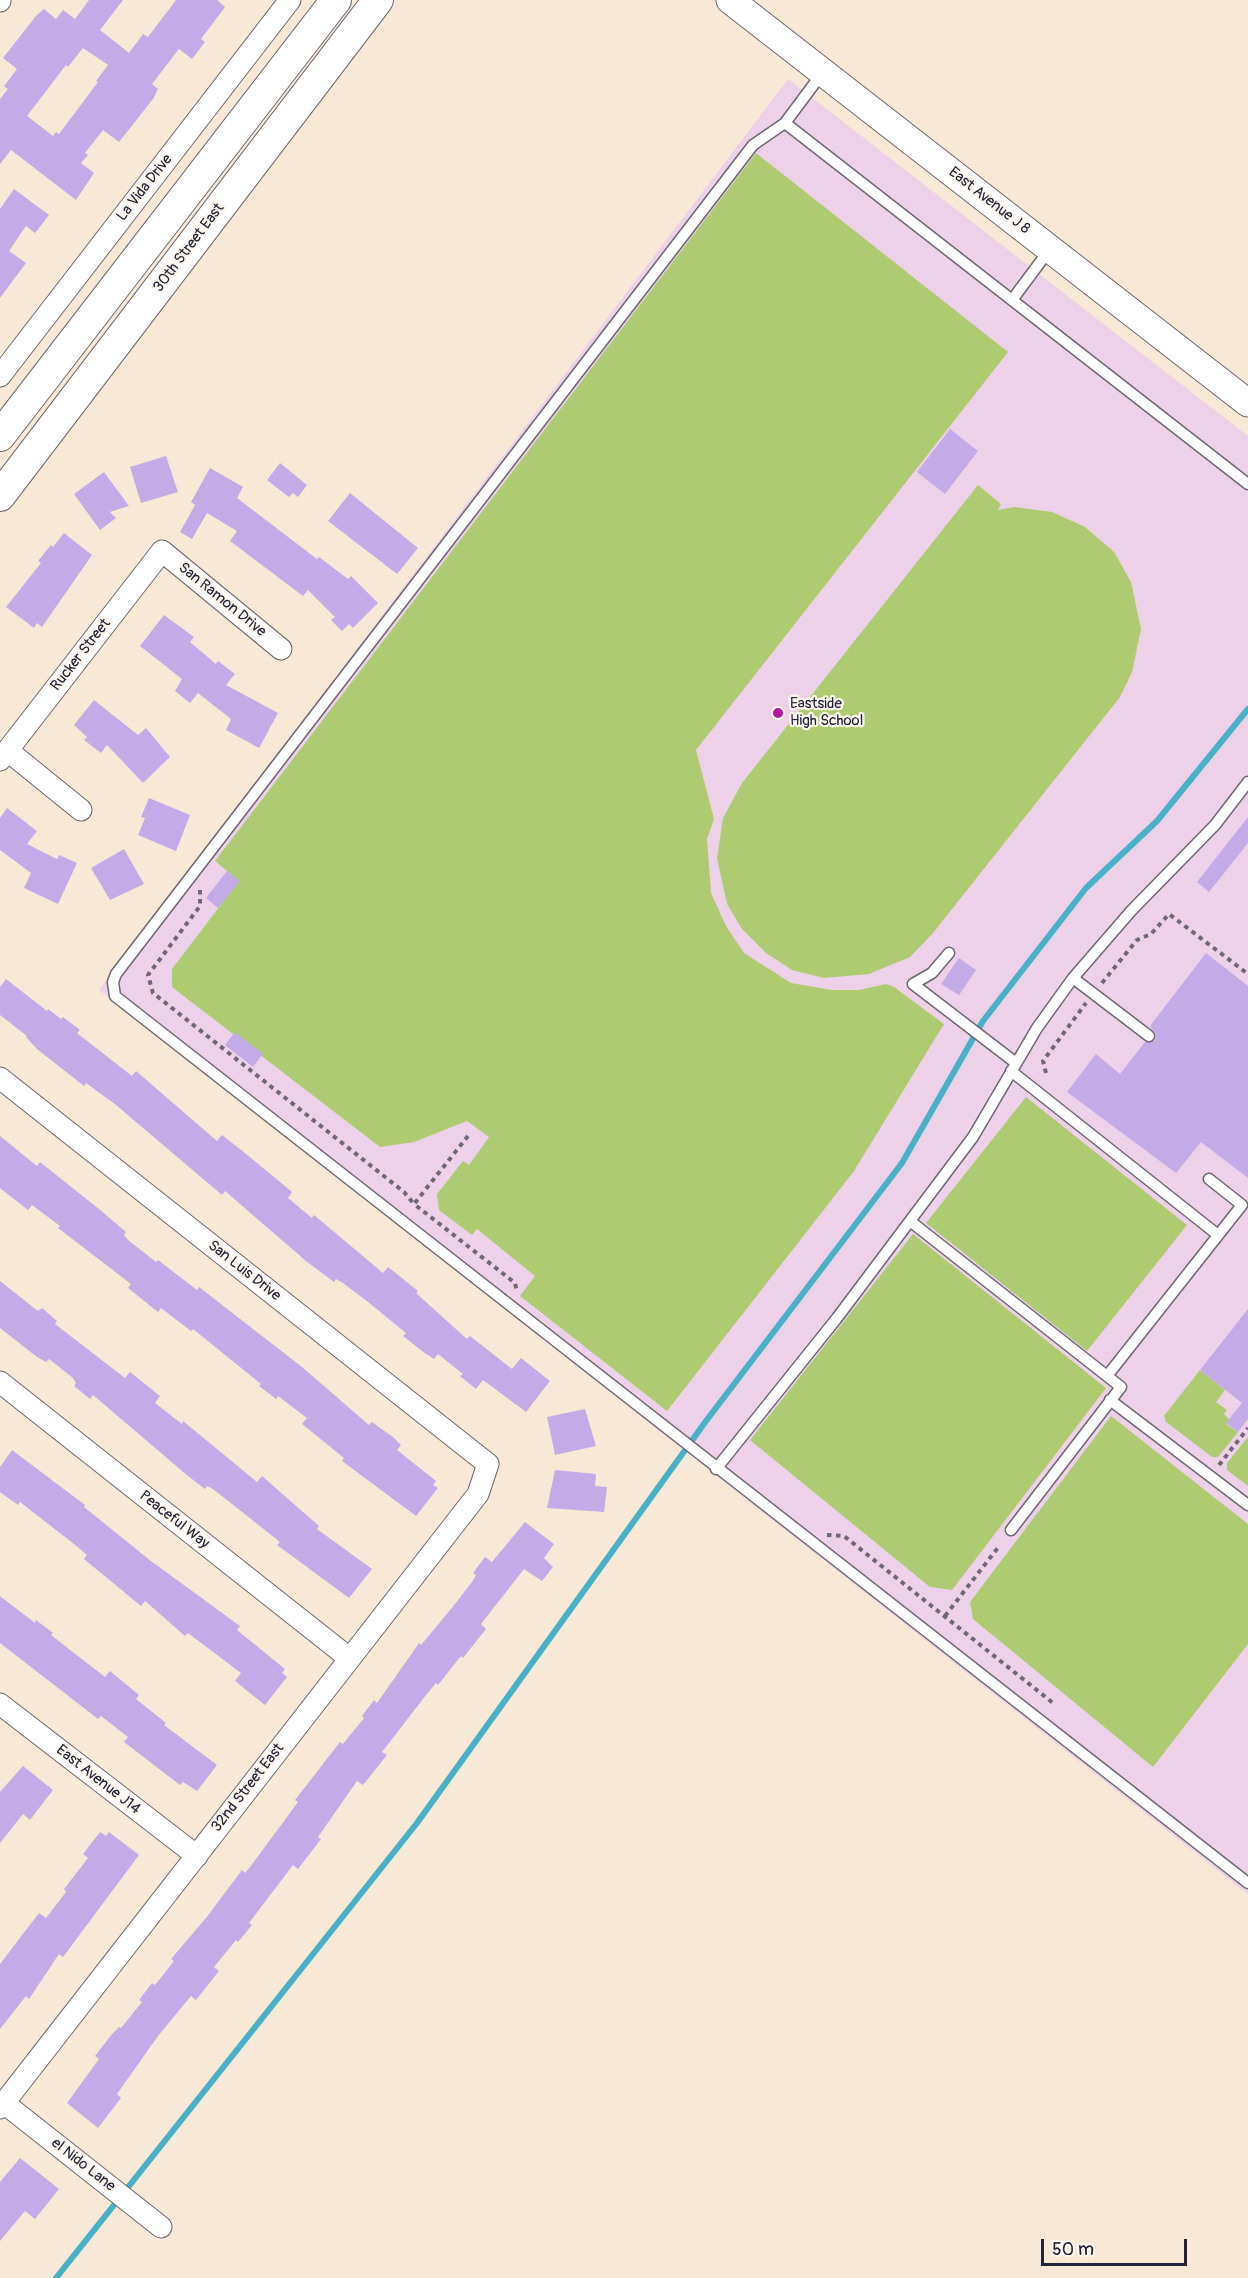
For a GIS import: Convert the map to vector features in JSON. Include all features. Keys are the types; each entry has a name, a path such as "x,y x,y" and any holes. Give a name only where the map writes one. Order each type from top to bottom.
{"main road":[{"path":"0,435 336,0"},
{"name":"30th Street East","path":"0,496 378,0"}],"street":[{"name":"La Vida Drive","path":"0,376 290,0"},
{"name":"East Avenue J 8","path":"730,0 1248,403"},
{"name":"San Ramon Drive","path":"162,551 281,649"},
{"name":"Rucker Street","path":"4,755 162,551"},
{"path":"4,755 81,810"},
{"name":"San Luis Drive","path":"0,1078 488,1464"},
{"name":"Peaceful Way","path":"0,1382 349,1658"},
{"name":"32nd Street East","path":"2,2105 478,1494 488,1464"},
{"name":"East Avenue J14","path":"1,1706 196,1856"},
{"name":"el Nido Lane","path":"2,2105 161,2227"}],"lane":[{"path":"823,72 785,123 753,145 113,982 118,1001 1248,1883"},
{"path":"785,123 1248,484"},
{"path":"1012,300 1050,249"},
{"path":"716,1469 837,1318 973,1137 1037,1028 1073,978 1131,910 1215,825 1248,782"},
{"path":"949,953 932,973 913,984 1218,1235"},
{"path":"1073,978 1149,1036"},
{"path":"1107,1376 1218,1235 1245,1207 1209,1179"},
{"path":"910,1221 1120,1387 1011,1530"},
{"path":"1110,1400 1248,1505"}],"path":[{"path":"203,886 198,893 200,906 148,975 153,993 515,1283 519,1298"},
{"path":"1046,1073 1043,1061 1094,994 1137,940 1151,934 1169,914 1248,974"},
{"path":"414,1204 468,1136"},
{"path":"1210,1476 1248,1428"},
{"path":"820,1534 844,1536 1053,1702"},
{"path":"945,1616 1000,1545"}],"shaded area":[{"name":"Eastside High School","path":"788,79 1248,436 1248,1894 99,990"}],"green space":[{"path":"756,153 1008,352 696,750 714,819 707,839 711,893 726,926 744,953 791,983 832,990 859,990 886,984 894,987 944,1024 854,1171 667,1411 520,1296 535,1276 477,1229 472,1235 439,1210 437,1194 463,1161 469,1165 489,1137 467,1121 414,1142 380,1147 172,987 172,969 239,881 215,861"},
{"path":"978,485 1001,504 998,510 1015,507 1052,512 1085,527 1114,552 1131,582 1141,629 1132,672 1120,697 933,933 910,957 869,974 824,978 792,970 766,953 742,929 727,904 717,858 723,818 742,783"},
{"path":"1026,1097 1187,1225 1087,1351 926,1223"},
{"path":"913,1234 1106,1388 952,1590 930,1587 750,1440"},
{"path":"1200,1370 1225,1390 1216,1402 1227,1410 1224,1414 1229,1419 1226,1424 1238,1432 1218,1457 1212,1457 1166,1422 1164,1416"},
{"path":"1111,1416 1248,1524 1248,1644 1153,1767 973,1619 970,1602"},
{"path":"1248,1437 1248,1486 1227,1470 1227,1463"}],"building":[{"path":"89,0 123,0 100,30 129,53 143,34 148,37 176,0 217,0 225,7 201,39 205,42 192,59 179,49 152,84 158,89 153,99 119,142 103,130 85,153 88,155 81,163 94,173 76,200 11,150 0,164 0,99 8,89 4,86 17,69 3,58 44,9 56,19 63,10 75,19","holes":["83,48 108,65 59,134 56,132 53,136 27,116 66,65 68,67"]},
{"path":"14,189 49,215 35,233 26,226 9,251 26,263 0,298 0,209"},
{"path":"950,429 978,451 945,494 917,472"},
{"path":"166,456 178,492 141,503 130,467"},
{"path":"280,463 307,485 298,497 293,493 289,497 267,480"},
{"path":"210,468 243,487 237,498 317,559 319,557 348,579 351,576 378,603 353,628 349,624 342,631 331,620 335,617 308,590 303,596 230,541 237,531 207,513 192,539 180,532 195,505 191,502"},
{"path":"104,472 129,506 110,512 116,518 100,530 74,494"},
{"path":"350,493 418,548 397,574 328,521"},
{"path":"64,533 92,555 42,627 37,623 34,628 6,607 41,563 38,561"},
{"path":"164,615 194,637 190,642 216,664 218,661 235,674 226,685 278,713 259,748 226,730 231,719 198,693 190,703 175,691 182,679 140,646"},
{"path":"94,700 138,735 146,728 170,757 143,783 107,745 101,753 84,740 87,737 74,725"},
{"path":"149,798 190,815 176,851 138,835 145,818 141,817"},
{"path":"7,808 37,831 27,844 57,859 59,855 77,863 58,904 24,888 31,873 0,850 0,818"},
{"path":"1248,817 1248,843 1209,892 1197,882"},
{"path":"124,849 144,884 110,900 91,868"},
{"path":"227,871 240,881 218,908 206,898"},
{"path":"1206,953 1248,986 1248,1178 1201,1142 1176,1173 1067,1092 1096,1054 1120,1074 1145,1042 1155,1041 1156,1034 1150,1026"},
{"path":"959,958 976,970 959,995 941,984"},
{"path":"6,979 47,1011 48,1009 61,1019 63,1017 80,1030 77,1033 132,1076 136,1071 217,1141 222,1135 292,1192 288,1198 312,1218 314,1215 383,1273 388,1267 418,1291 416,1293 467,1339 470,1336 512,1369 521,1358 550,1381 526,1412 483,1380 476,1389 460,1376 463,1374 438,1354 434,1359 426,1354 403,1336 406,1333 368,1302 343,1283 336,1279 334,1282 306,1261 225,1191 222,1195 116,1105 86,1083 84,1086 37,1049 27,1036 0,1015 0,987"},
{"path":"235,1032 263,1054 253,1067 225,1045"},
{"path":"0,1136 37,1166 40,1162 99,1209 126,1232 124,1235 128,1240 156,1262 158,1260 197,1290 199,1287 302,1367 369,1425 372,1422 394,1438 401,1445 397,1450 436,1481 433,1485 438,1488 416,1516 342,1461 344,1458 302,1424 307,1418 278,1396 276,1399 259,1386 261,1384 193,1329 191,1331 161,1308 158,1312 128,1288 131,1284 32,1205 28,1210 0,1188"},
{"path":"0,1281 38,1311 42,1308 57,1321 55,1324 125,1378 130,1372 160,1396 155,1403 182,1424 183,1421 257,1482 262,1476 319,1526 317,1529 372,1569 349,1598 277,1545 280,1542 213,1489 207,1486 205,1489 188,1476 93,1395 90,1399 74,1386 76,1383 73,1378 49,1359 46,1362 37,1357 0,1328"},
{"path":"1248,1309 1248,1419 1238,1432 1226,1423 1242,1403 1200,1370"},
{"path":"585,1409 596,1446 555,1455 547,1417"},
{"path":"12,1450 85,1505 84,1507 151,1561 240,1626 237,1630 285,1669 282,1673 287,1677 265,1705 235,1681 241,1673 188,1633 185,1636 145,1601 141,1606 84,1559 87,1555 74,1544 20,1502 18,1505 0,1492 0,1467"},
{"path":"555,1470 596,1474 595,1486 607,1487 604,1512 547,1508"},
{"path":"525,1522 554,1544 544,1558 553,1567 542,1581 524,1569 481,1624 486,1629 463,1658 461,1656 438,1685 436,1683 426,1695 382,1752 387,1755 363,1785 357,1781 318,1837 321,1839 298,1869 293,1865 249,1923 252,1925 238,1942 236,1940 214,1967 219,1971 196,2000 191,1996 158,2036 117,2094 121,2098 98,2128 67,2103 99,2059 95,2056 142,2002 139,2000 152,1983 155,1985 174,1961 171,1959 242,1870 245,1873 250,1867 298,1802 295,1800 340,1742 343,1744 364,1718 362,1716 374,1700 377,1703 419,1643 421,1645 472,1582 476,1575 473,1573 485,1557 492,1562"},
{"path":"0,1596 35,1623 36,1620 53,1633 51,1635 105,1677 110,1671 139,1695 136,1699 166,1723 164,1725 217,1765 197,1791 183,1782 180,1785 124,1742 128,1737 101,1716 98,1719 0,1643"},
{"path":"23,1766 53,1790 30,1820 23,1814 0,1843 0,1792"},
{"path":"100,1832 106,1836 109,1832 139,1855 63,1957 59,1954 29,1999 26,1996 0,2029 0,1964 39,1913 46,1918 66,1892 64,1889 88,1858 83,1854"},
{"path":"20,2158 59,2189 35,2219 25,2211 0,2241 0,2182"}],"waterway":[{"path":"56,2278 417,1823 706,1421 902,1163 983,1021 1086,888 1157,821 1248,709"}],"place":[{"name":"Eastside High School","path":"778,713"}]}
